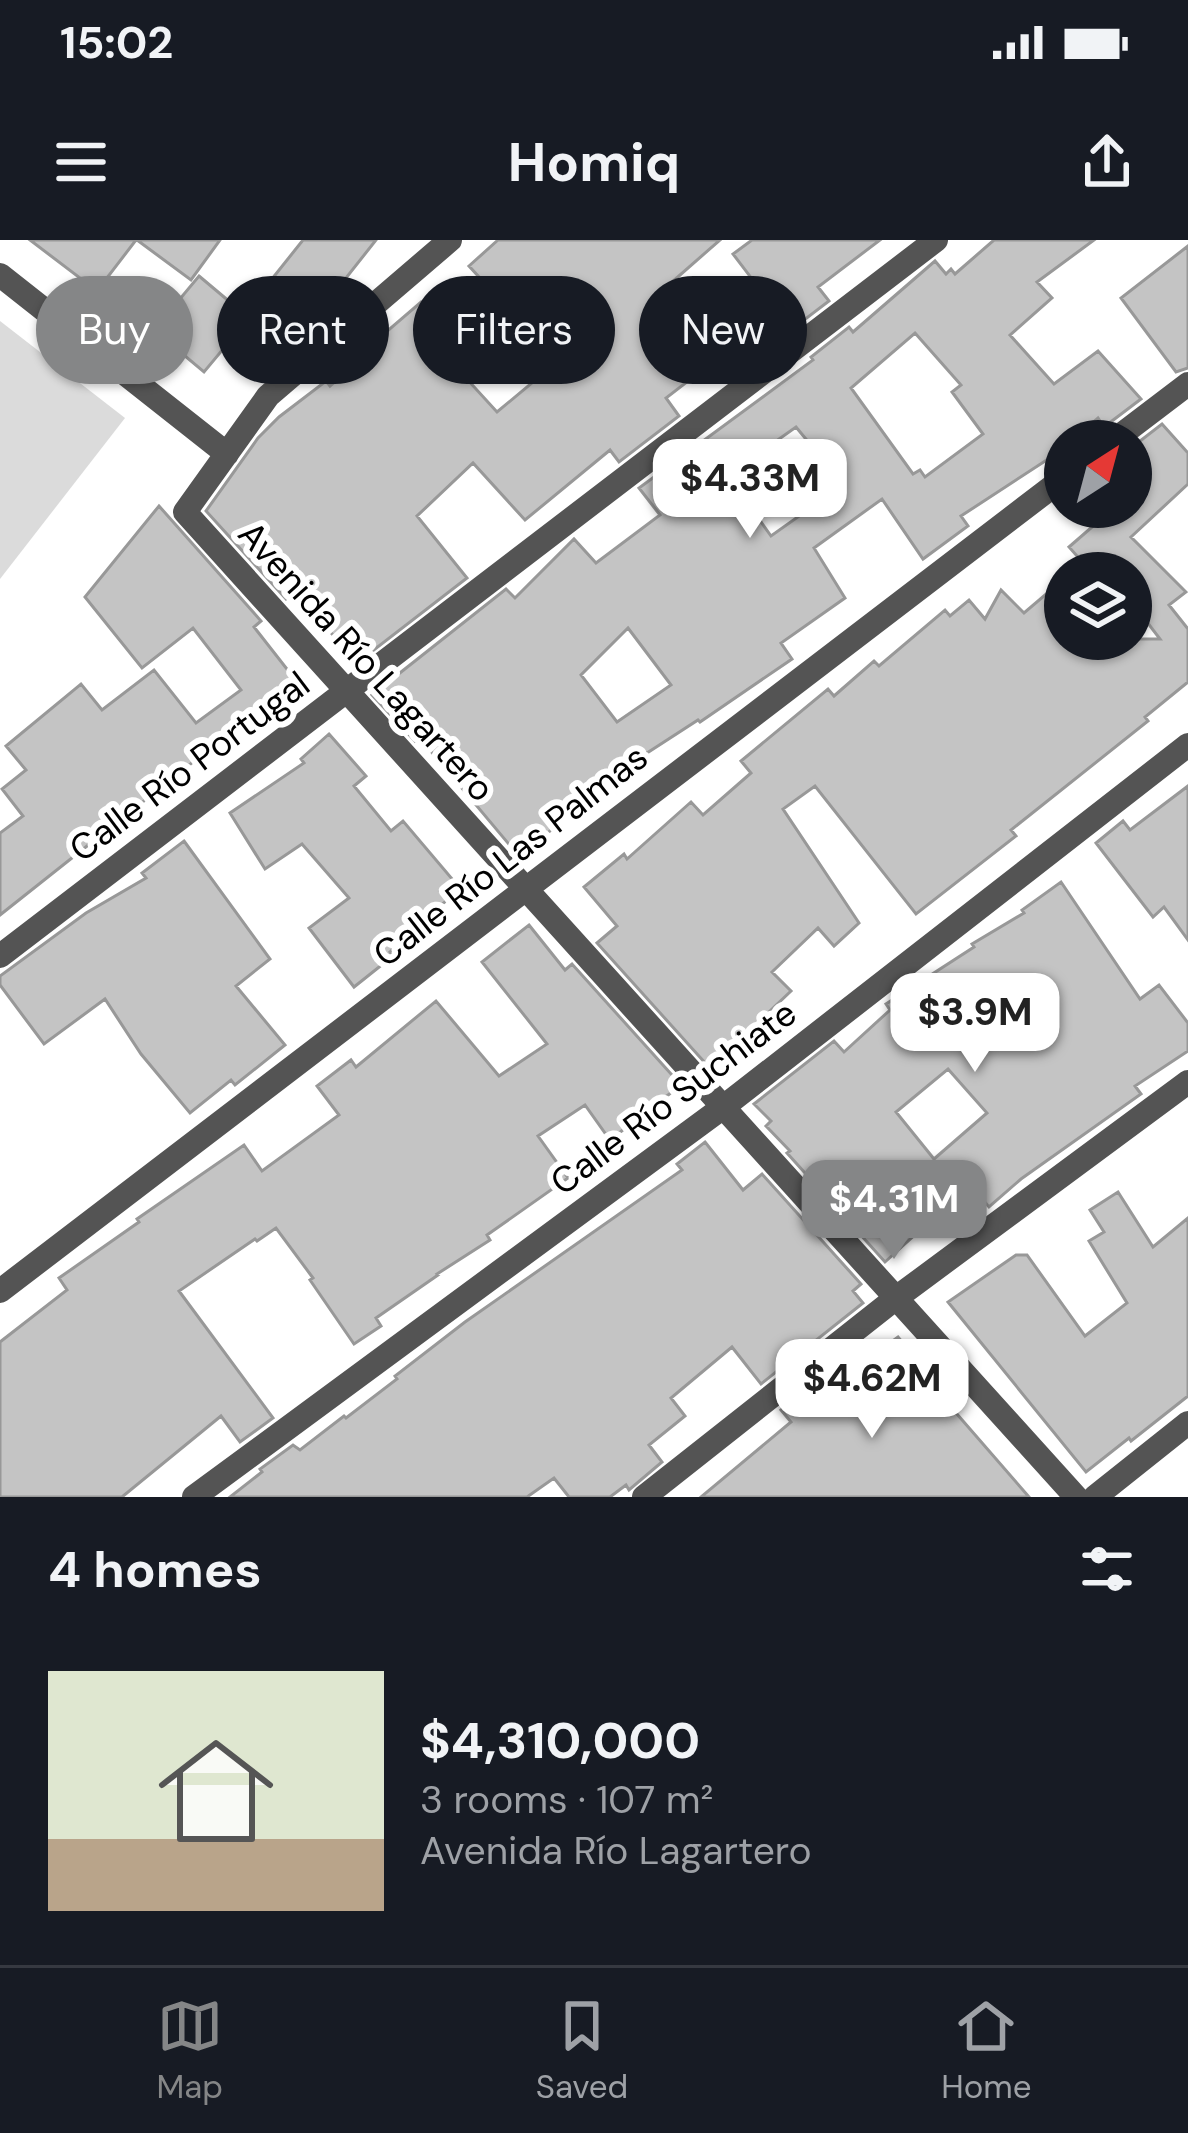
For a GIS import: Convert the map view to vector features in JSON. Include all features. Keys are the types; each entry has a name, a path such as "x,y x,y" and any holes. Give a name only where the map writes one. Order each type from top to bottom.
{"street":[{"path":"0,275 227,454 268,396 450,240"},
{"name":"Calle Río Portugal","path":"0,956 936,240"},
{"path":"1140,420 1188,384"},
{"name":"Avenida Río Lagartero","path":"227,454 185,512 1076,1497"},
{"name":"Calle Río Las Palmas","path":"0,1291 1044,493"},
{"name":"Calle Río Suchiate","path":"194,1497 722,1108 1188,746"},
{"path":"644,1497 896,1298 1188,1082"},
{"path":"1095,1497 1188,1423"}],"shaded area":[{"path":"0,321 36,349 36,384 81,384 125,418 0,579"}],"building":[{"path":"30,240 136,240 108,276 77,276"},
{"path":"137,240 220,240 193,277"},
{"path":"303,240 376,240 348,276 274,276"},
{"path":"498,240 720,240 679,276 639,276 639,384 684,384 666,398 679,416 619,462 610,450 525,520 473,463 417,516 467,578 357,663 295,591 286,599 206,511 258,438 322,384 389,384 389,330 413,309 413,384 471,384 497,412 531,384 615,384 615,276 478,276 469,266"},
{"path":"752,240 880,240 818,287 829,301 807,318 807,276 750,276 733,254"},
{"path":"994,240 1094,240 1037,282 1052,298 1010,335 1054,384 1098,351 1141,399 1113,420 1044,420 1044,462 961,516 968,526 923,559 882,499 814,548 845,598 781,643 792,659 559,810 566,819 518,855 419,737 415,741 372,695 506,589 515,598 574,539 596,563 660,515 639,488 780,384 807,384 811,357 849,327 853,332 935,261 946,274 951,269 955,274","holes":["915,333 961,385 952,392 983,434 925,477 920,470 913,474 851,388","796,427 838,478 829,485 833,492 771,536 739,491 762,474 751,459","628,628 671,685 617,722 581,675"]},
{"path":"1188,246 1188,368 1176,372 1121,298"},
{"path":"199,276 217,291 217,356 204,372 193,363 193,283"},
{"path":"1162,424 1188,453 1188,484 1152,517 1152,432"},
{"path":"159,506 261,621 254,627 294,678 0,915 0,833 23,816 2,789 26,770 6,746 81,684 102,710 154,670 196,723 241,690 193,628 142,668 85,597"},
{"path":"1091,528 1141,528 1131,537 1146,552 1073,552 1069,547"},
{"path":"1152,558 1186,592 1169,605 1188,629 1188,682 1145,717 1148,721 1011,830 1016,836 916,914 815,786 783,809 859,923 834,946 818,928 772,972 791,991 750,1030 761,1044 728,1075 719,1074 711,1062 707,1065 597,943 617,926 584,887 624,854 627,859 691,802 703,815 751,773 741,761 828,689 834,696 874,661 879,666 945,610 950,616 969,600 985,619 1001,590 1024,613 1044,596 1044,660 1152,660 1152,639 1160,639 1152,629"},
{"path":"329,734 366,776 354,786 391,831 403,821 453,880 440,891 448,899 390,952 393,956 354,987 309,928 349,898 302,844 265,869 230,813 304,763 301,759"},
{"path":"1188,786 1188,940 1164,907 1153,917 1096,843 1123,821 1130,830"},
{"path":"184,841 270,959 236,986 285,1045 190,1113 141,1054 105,999 44,1044 0,985 0,976 86,913 146,878 142,873"},
{"path":"1061,882 1140,999 1159,985 1188,1023 1188,1051 1135,1086 1141,1094 989,1207 970,1185 885,1262 787,1153 790,1151 766,1126 771,1121 754,1104 834,1041 844,1052 890,1010 886,1004 1024,913","holes":["948,1069 987,1113 934,1159 896,1112"]},
{"path":"529,925 565,970 572,964 681,1085 610,1140 585,1105 538,1136 568,1178 487,1235 490,1240 376,1318 381,1326 354,1344 276,1228 255,1239 179,1291 273,1418 240,1442 221,1416 122,1497 0,1497 0,1342 67,1290 59,1278 244,1145 262,1171 339,1115 317,1086 351,1060 356,1067 436,1001 499,1076 547,1044 482,962"},
{"path":"705,1142 743,1190 762,1174 861,1284 853,1291 863,1303 761,1384 732,1347 671,1398 685,1416 649,1445 662,1462 629,1490 626,1485 610,1497 569,1497 554,1478 527,1497 230,1497 293,1445 300,1450 346,1418 465,1322 682,1170 677,1164"},
{"path":"1118,1192 1153,1247 1188,1218 1188,1396 1086,1472 948,1302 1016,1255 1027,1255 1085,1336 1127,1303 1089,1241 1104,1232 1090,1210"},
{"path":"898,1337 933,1380 930,1383 1029,1497 701,1497 791,1422 781,1410 851,1355 859,1365"}]}
